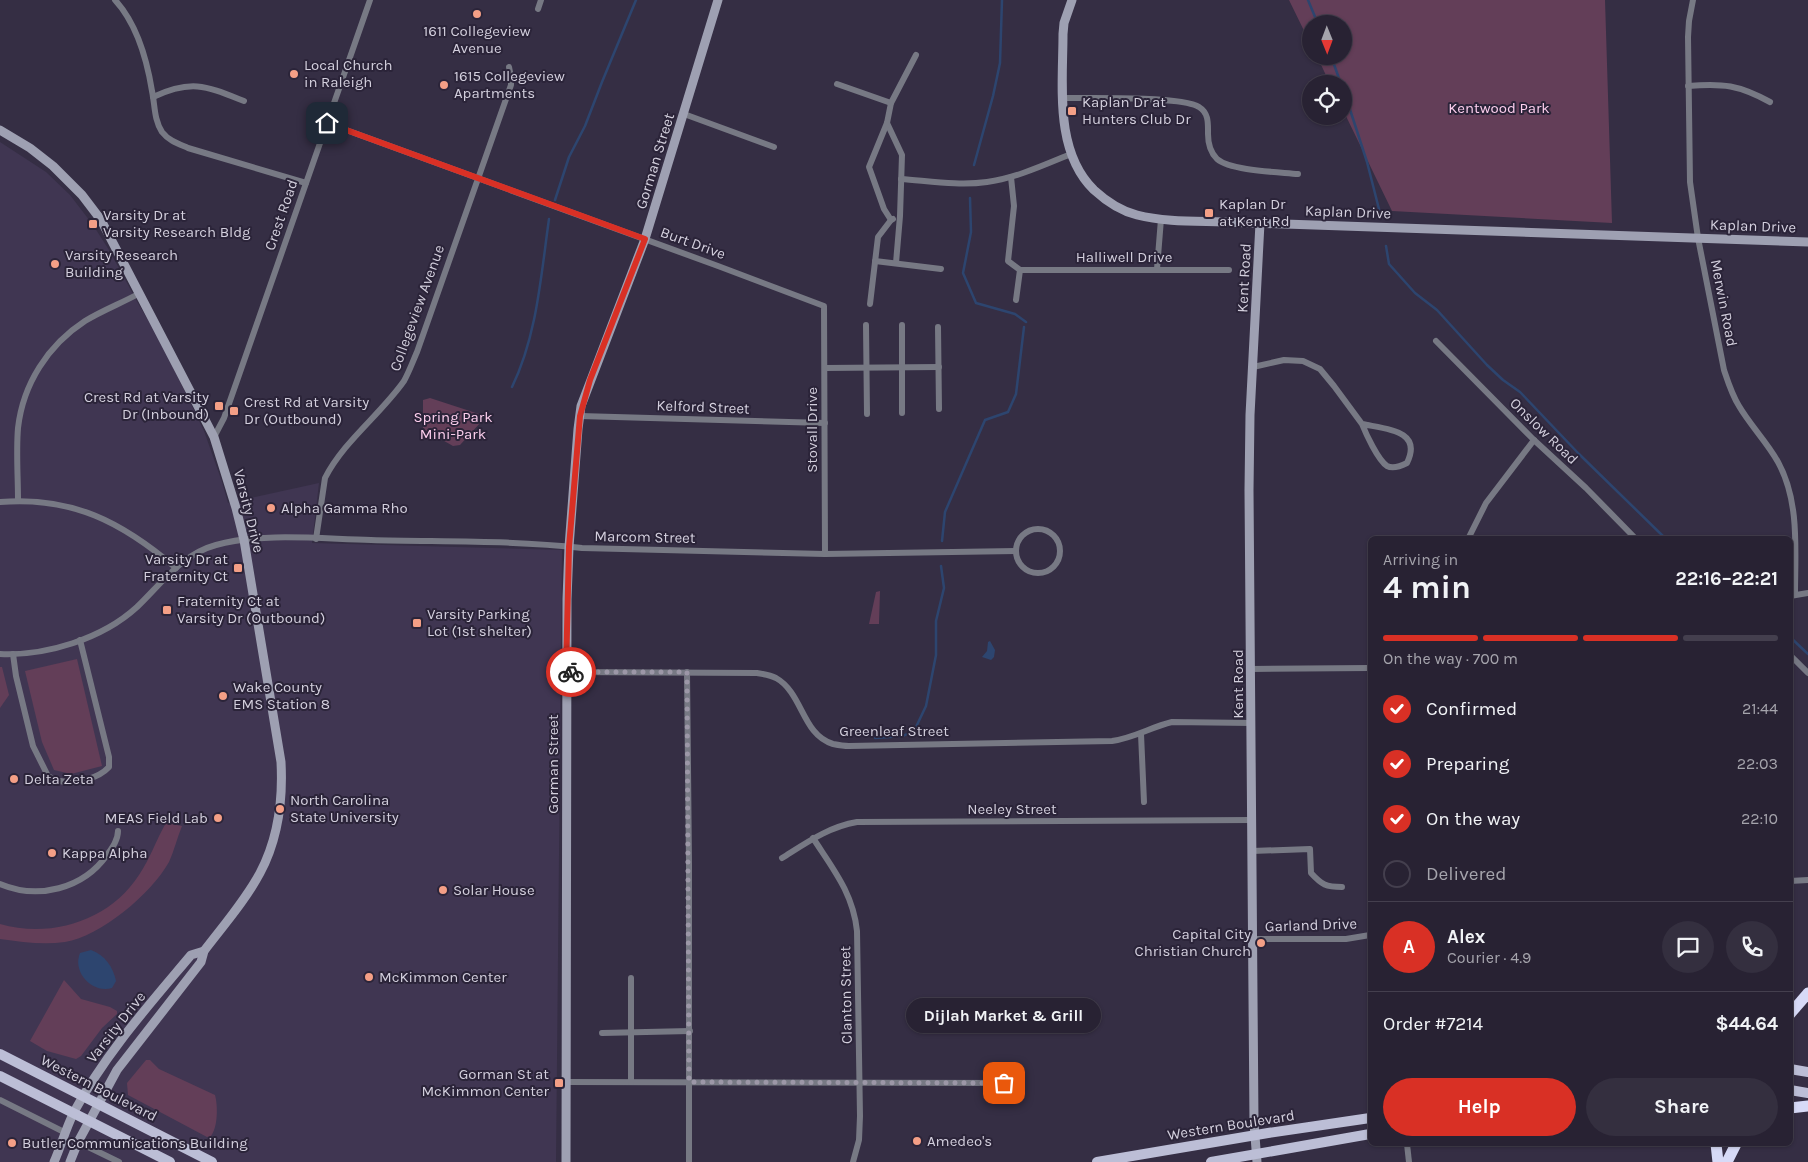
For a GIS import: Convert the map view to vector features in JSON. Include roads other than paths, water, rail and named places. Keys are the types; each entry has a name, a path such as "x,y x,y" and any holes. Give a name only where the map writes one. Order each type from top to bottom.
{"highway":[{"path":"1793,1010 1808,993"},
{"path":"1793,1108 1808,1106"},
{"path":"1716,1146 1718,1162"},
{"path":"1727,1162 1735,1146"}],"main road":[{"name":"Western Boulevard","path":"0,1054 212,1162"},
{"path":"1793,1070 1808,1072"},
{"path":"0,1076 170,1162"},
{"path":"1793,1090 1808,1093"},
{"name":"Western Boulevard","path":"1211,1162 1368,1119"},
{"name":"Western Boulevard","path":"1097,1162 1256,1149 1368,1134"}],"street":[{"path":"115,0 127,15 138,38 154,97 156,117 160,128 171,140 212,156 306,183"},
{"name":"Crest Road","path":"214,437 224,418 370,0"},
{"path":"538,9 541,0"},
{"name":"Gorman Street","path":"566,1162 566,672 569,547 580,416 590,380 645,239 718,0"},
{"name":"Kaplan Drive","path":"1072,0 1064,23 1063,34 1066,134 1071,154 1088,184 1109,202 1130,213 1162,218 1260,223 1808,242"},
{"name":"Merwin Road","path":"1693,0 1688,37 1689,167 1698,238 1724,370 1739,406 1779,464 1790,492 1795,522 1793,571"},
{"path":"890,220 868,166 887,123 891,103 916,55"},
{"name":"Collegeview Avenue","path":"316,539 325,478 341,453 404,380 417,352 511,85 512,77 509,67"},
{"path":"837,84 891,103"},
{"path":"154,97 178,87 199,86 244,100"},
{"path":"1688,86 1732,86 1743,88 1770,102"},
{"path":"1064,98 1170,100 1191,103 1199,106 1207,116 1208,142 1213,154 1218,159 1226,164 1247,168 1298,174"},
{"path":"684,114 774,147"},
{"name":"Burt Drive","path":"327,123 824,306"},
{"path":"887,123 902,155 896,263"},
{"name":"Varsity Drive","path":"0,130 45,159 82,195 106,230 214,437 244,540 282,775 281,798 275,833 260,872 204,951 201,962 117,1070 78,1142 70,1162"},
{"path":"901,179 962,183 986,182 1011,177 1071,154"},
{"path":"1011,177 1014,206 1008,261 1020,270 1016,300"},
{"path":"870,304 878,237 890,220 900,216"},
{"path":"1157,269 1162,218"},
{"name":"Kent Road","path":"1256,1149 1249,490 1260,223"},
{"path":"875,261 941,268"},
{"name":"Halliwell Drive","path":"1020,270 1229,270"},
{"path":"18,500 18,429 25,398 35,375 48,355 71,332 92,317 140,293"},
{"name":"Stovall Drive","path":"824,306 825,554"},
{"path":"866,325 867,414"},
{"path":"902,325 902,413"},
{"path":"938,327 939,409"},
{"name":"Onslow Road","path":"1436,341 1633,536"},
{"path":"1253,366 1284,360 1304,361 1320,369 1362,424 1370,441 1388,466 1393,467 1407,463 1411,455 1412,446 1408,438 1399,432 1362,424"},
{"path":"825,368 939,368"},
{"name":"Kelford Street","path":"580,416 825,423"},
{"path":"1470,536 1486,503 1534,440"},
{"path":"0,502 18,500 49,503 94,514 136,536 176,568"},
{"path":"1035,529 1050,533 1056,538 1060,554 1053,567 1045,572 1037,573 1030,572 1021,565 1017,559 1016,551 1021,537 1035,529"},
{"name":"Marcom Street","path":"0,654 36,652 80,640 107,628 134,609 176,568 195,554 215,545 244,540 316,539 825,554 1016,551"},
{"path":"1793,595 1808,593"},
{"path":"13,654 16,676 33,746 48,776 61,782 84,780 103,774 109,767 109,758 80,640"},
{"path":"1793,658 1808,674"},
{"path":"1252,669 1368,668"},
{"name":"Greenleaf Street","path":"566,672 757,673 775,677 790,688 808,723 820,737 832,744 840,745 1112,741 1142,734 1160,725 1172,722 1251,722"},
{"path":"687,672 690,1031 689,1162"},
{"path":"1142,734 1144,802"},
{"name":"Neeley Street","path":"782,858 813,838 835,827 864,822 1252,820"},
{"path":"0,884 18,890 42,892 53,891 75,883 92,872 105,859 115,843 118,831"},
{"name":"Clanton Street","path":"813,838 846,890 855,913 858,944 860,1132 853,1162"},
{"path":"1252,851 1310,849 1311,873 1319,882 1328,886 1342,886"},
{"path":"1793,881 1808,880"},
{"name":"Garland Drive","path":"1253,939 1346,939 1368,935"},
{"name":"Varsity Drive","path":"54,1162 74,1114 100,1068 124,1035 191,955 204,951"},
{"path":"631,978 631,1082"},
{"path":"602,1033 690,1031"},
{"path":"566,1082 1017,1083"},
{"path":"0,1100 66,1133"},
{"path":"78,1142 119,1162"},
{"path":"1407,1146 1408,1162"}],"water":[{"path":"990,641 995,650 994,657 991,660 982,657 987,651 988,642"},
{"path":"91,950 104,958 113,971 116,981 112,988 97,988 91,985 81,974 78,960 80,953"}],"waterway":[{"path":"555,200 569,157 585,126 636,0"},
{"path":"974,165 1000,63 1002,0"},
{"path":"1308,0 1314,15"},
{"path":"1334,65 1338,75"},
{"path":"1352,116 1367,162 1380,213"},
{"path":"970,198 971,232 963,273 976,303 1015,314 1026,322"},
{"path":"512,387 533,326 549,219"},
{"path":"1386,246 1389,264 1415,293 1437,310 1487,365 1520,392 1579,454 1663,536"},
{"path":"942,541 945,512 985,420 1008,412 1016,394 1024,327"},
{"path":"875,738 903,736 909,733 916,727 926,706 936,655 936,621 944,588 941,566"},
{"path":"1793,640 1808,654"}],"place":[{"name":"1611 Collegeview Avenue","path":"477,14"},
{"name":"Local Church in Raleigh","path":"294,74"},
{"name":"1615 Collegeview Apartments","path":"444,85"},
{"name":"Kaplan Dr at Hunters Club Dr","path":"1072,111"},
{"name":"Kaplan Dr at Kent Rd","path":"1209,213"},
{"name":"Varsity Dr at Varsity Research Bldg","path":"93,224"},
{"name":"Varsity Research Building","path":"55,264"},
{"name":"Crest Rd at Varsity Dr (Inbound)","path":"219,406"},
{"name":"Crest Rd at Varsity Dr (Outbound)","path":"234,411"},
{"name":"Alpha Gamma Rho","path":"271,508"},
{"name":"Varsity Dr at Fraternity Ct","path":"238,568"},
{"name":"Fraternity Ct at Varsity Dr (Outbound)","path":"167,610"},
{"name":"Varsity Parking Lot (1st shelter)","path":"417,623"},
{"name":"Wake County EMS Station 8","path":"223,696"},
{"name":"Delta Zeta","path":"14,779"},
{"name":"North Carolina State University","path":"280,809"},
{"name":"MEAS Field Lab","path":"218,818"},
{"name":"Kappa Alpha","path":"52,853"},
{"name":"Solar House","path":"443,890"},
{"name":"Capital City Christian Church","path":"1261,943"},
{"name":"McKimmon Center","path":"369,977"},
{"name":"Gorman St at McKimmon Center","path":"559,1083"},
{"name":"Dijlah Market & Grill","path":"1004,1083"},
{"name":"Amedeo's","path":"917,1141"},
{"name":"Butler Communications Building","path":"12,1143"}],"park label":[{"name":"Kentwood Park","path":"1499,108"},
{"name":"Spring Park Mini-Park","path":"453,426"}]}
